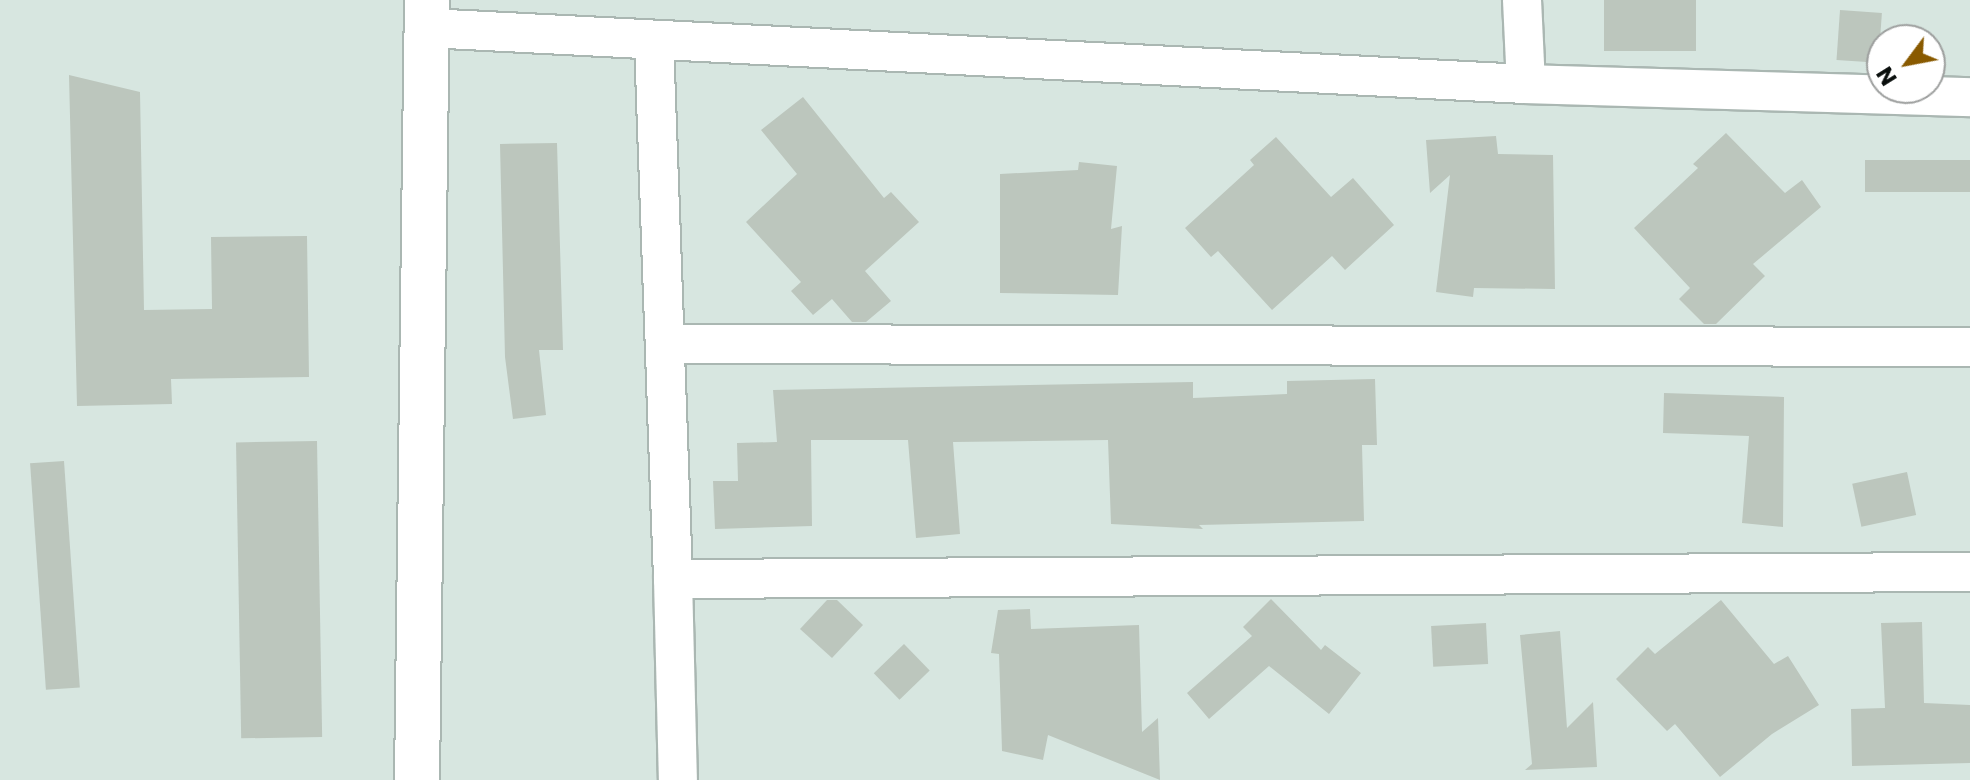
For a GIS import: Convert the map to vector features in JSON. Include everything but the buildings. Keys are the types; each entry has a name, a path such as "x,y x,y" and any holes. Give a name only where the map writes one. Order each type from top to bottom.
{"street":[{"path":"1522,0 1526,84"},
{"path":"417,780 427,14 654,42 1526,84 1970,97"},
{"path":"654,42 668,344 678,780"},
{"path":"668,344 1970,347"},
{"path":"673,579 1970,572"}]}
